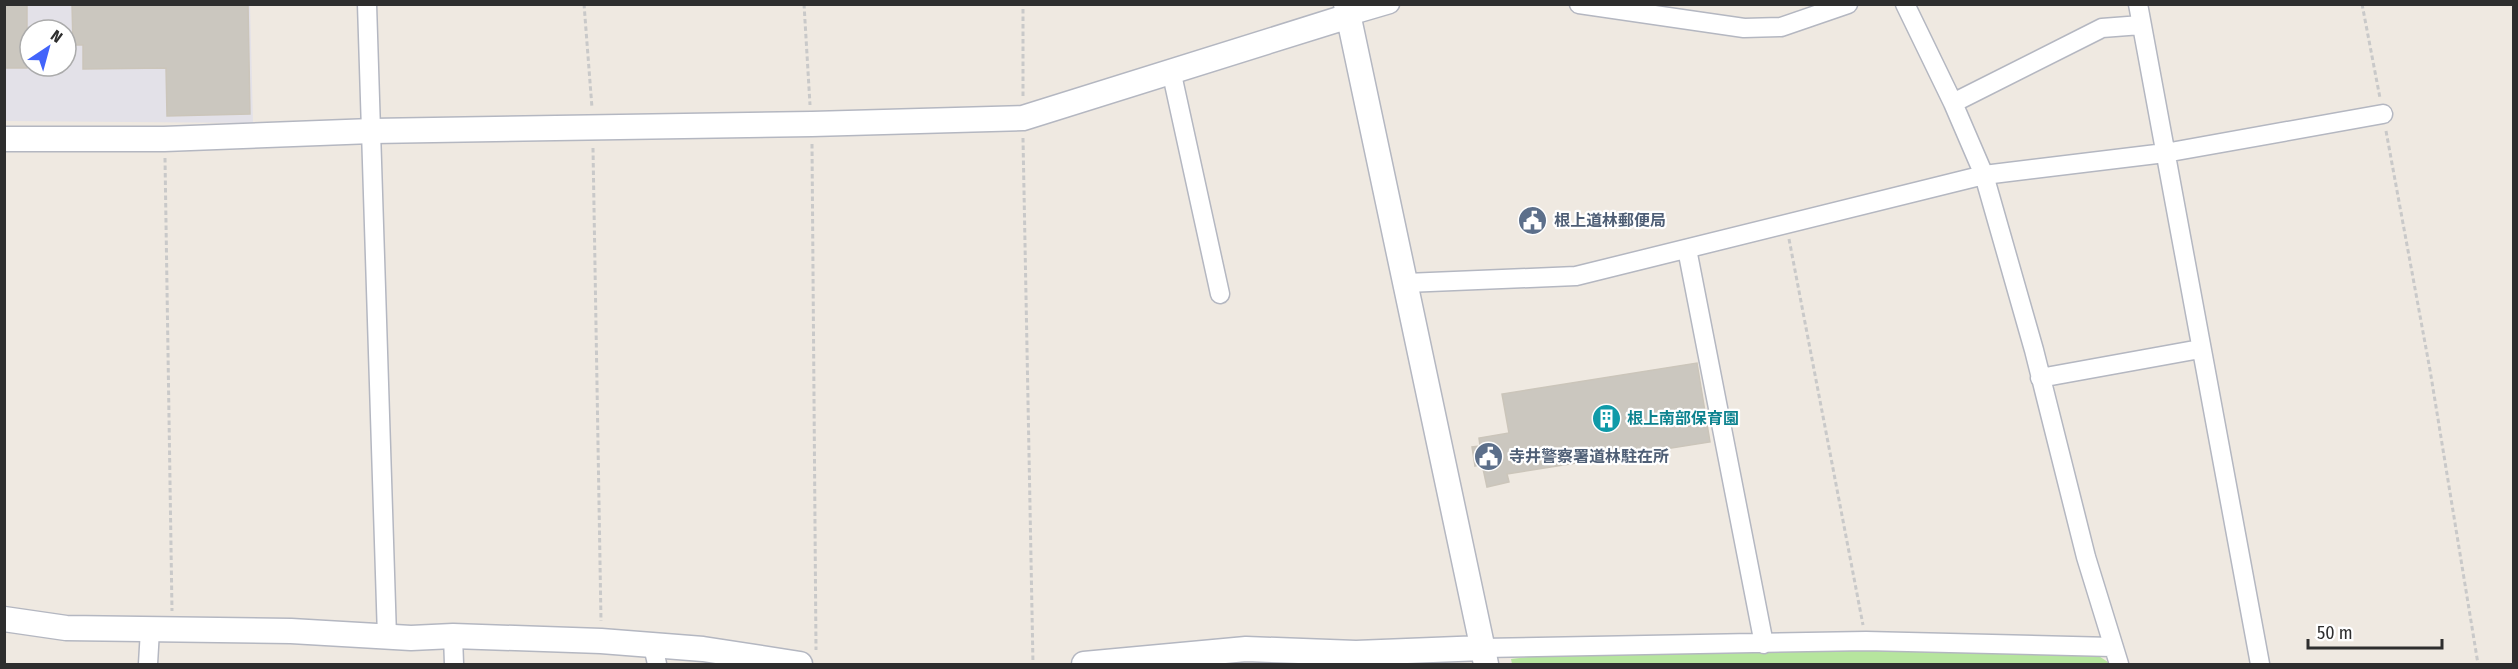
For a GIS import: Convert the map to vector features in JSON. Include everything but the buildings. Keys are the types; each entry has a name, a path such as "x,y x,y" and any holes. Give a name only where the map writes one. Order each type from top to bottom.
{"street":[{"path":"367,4 387,637"},
{"path":"4,138 164,139 372,131 1023,118 1347,10 1390,4"},
{"path":"1579,4 1744,28 1781,27 1848,4"},
{"path":"1905,4 1953,103 1984,175 2086,557 2119,664"},
{"path":"2138,4 2260,664"},
{"path":"1347,10 1485,656"},
{"path":"1953,103 2102,28 2141,25"},
{"path":"1171,70 1220,294"},
{"path":"1406,283 1576,276 1984,175 2165,153 2383,114"},
{"path":"1687,249 1764,644"},
{"path":"2040,378 2200,349"},
{"path":"4,619 66,628 291,631 387,637 453,636 601,641 655,655 704,649 808,659"},
{"path":"148,664 161,630"},
{"path":"453,636 454,664"},
{"path":"1091,664 1265,657 1354,659 1485,656 1866,641 2112,647"}],"path":[{"path":"584,4 593,126 601,641"},
{"path":"804,4 812,124 808,659"},
{"path":"1023,4 1033,664"},
{"path":"2362,4 2430,370 2478,664"},
{"path":"161,630 164,139"},
{"path":"1786,223 1866,641"}],"shaded area":[{"path":"5,5 250,5 253,123 5,121"}],"green space":[{"path":"2091,651 2111,664 1512,664 1511,659 1559,653"}],"place":[{"name":"根上道林郵便局","path":"1533,220"},
{"name":"根上南部保育園","path":"1606,418"},
{"name":"寺井警察署道林駐在所","path":"1488,456"}]}
